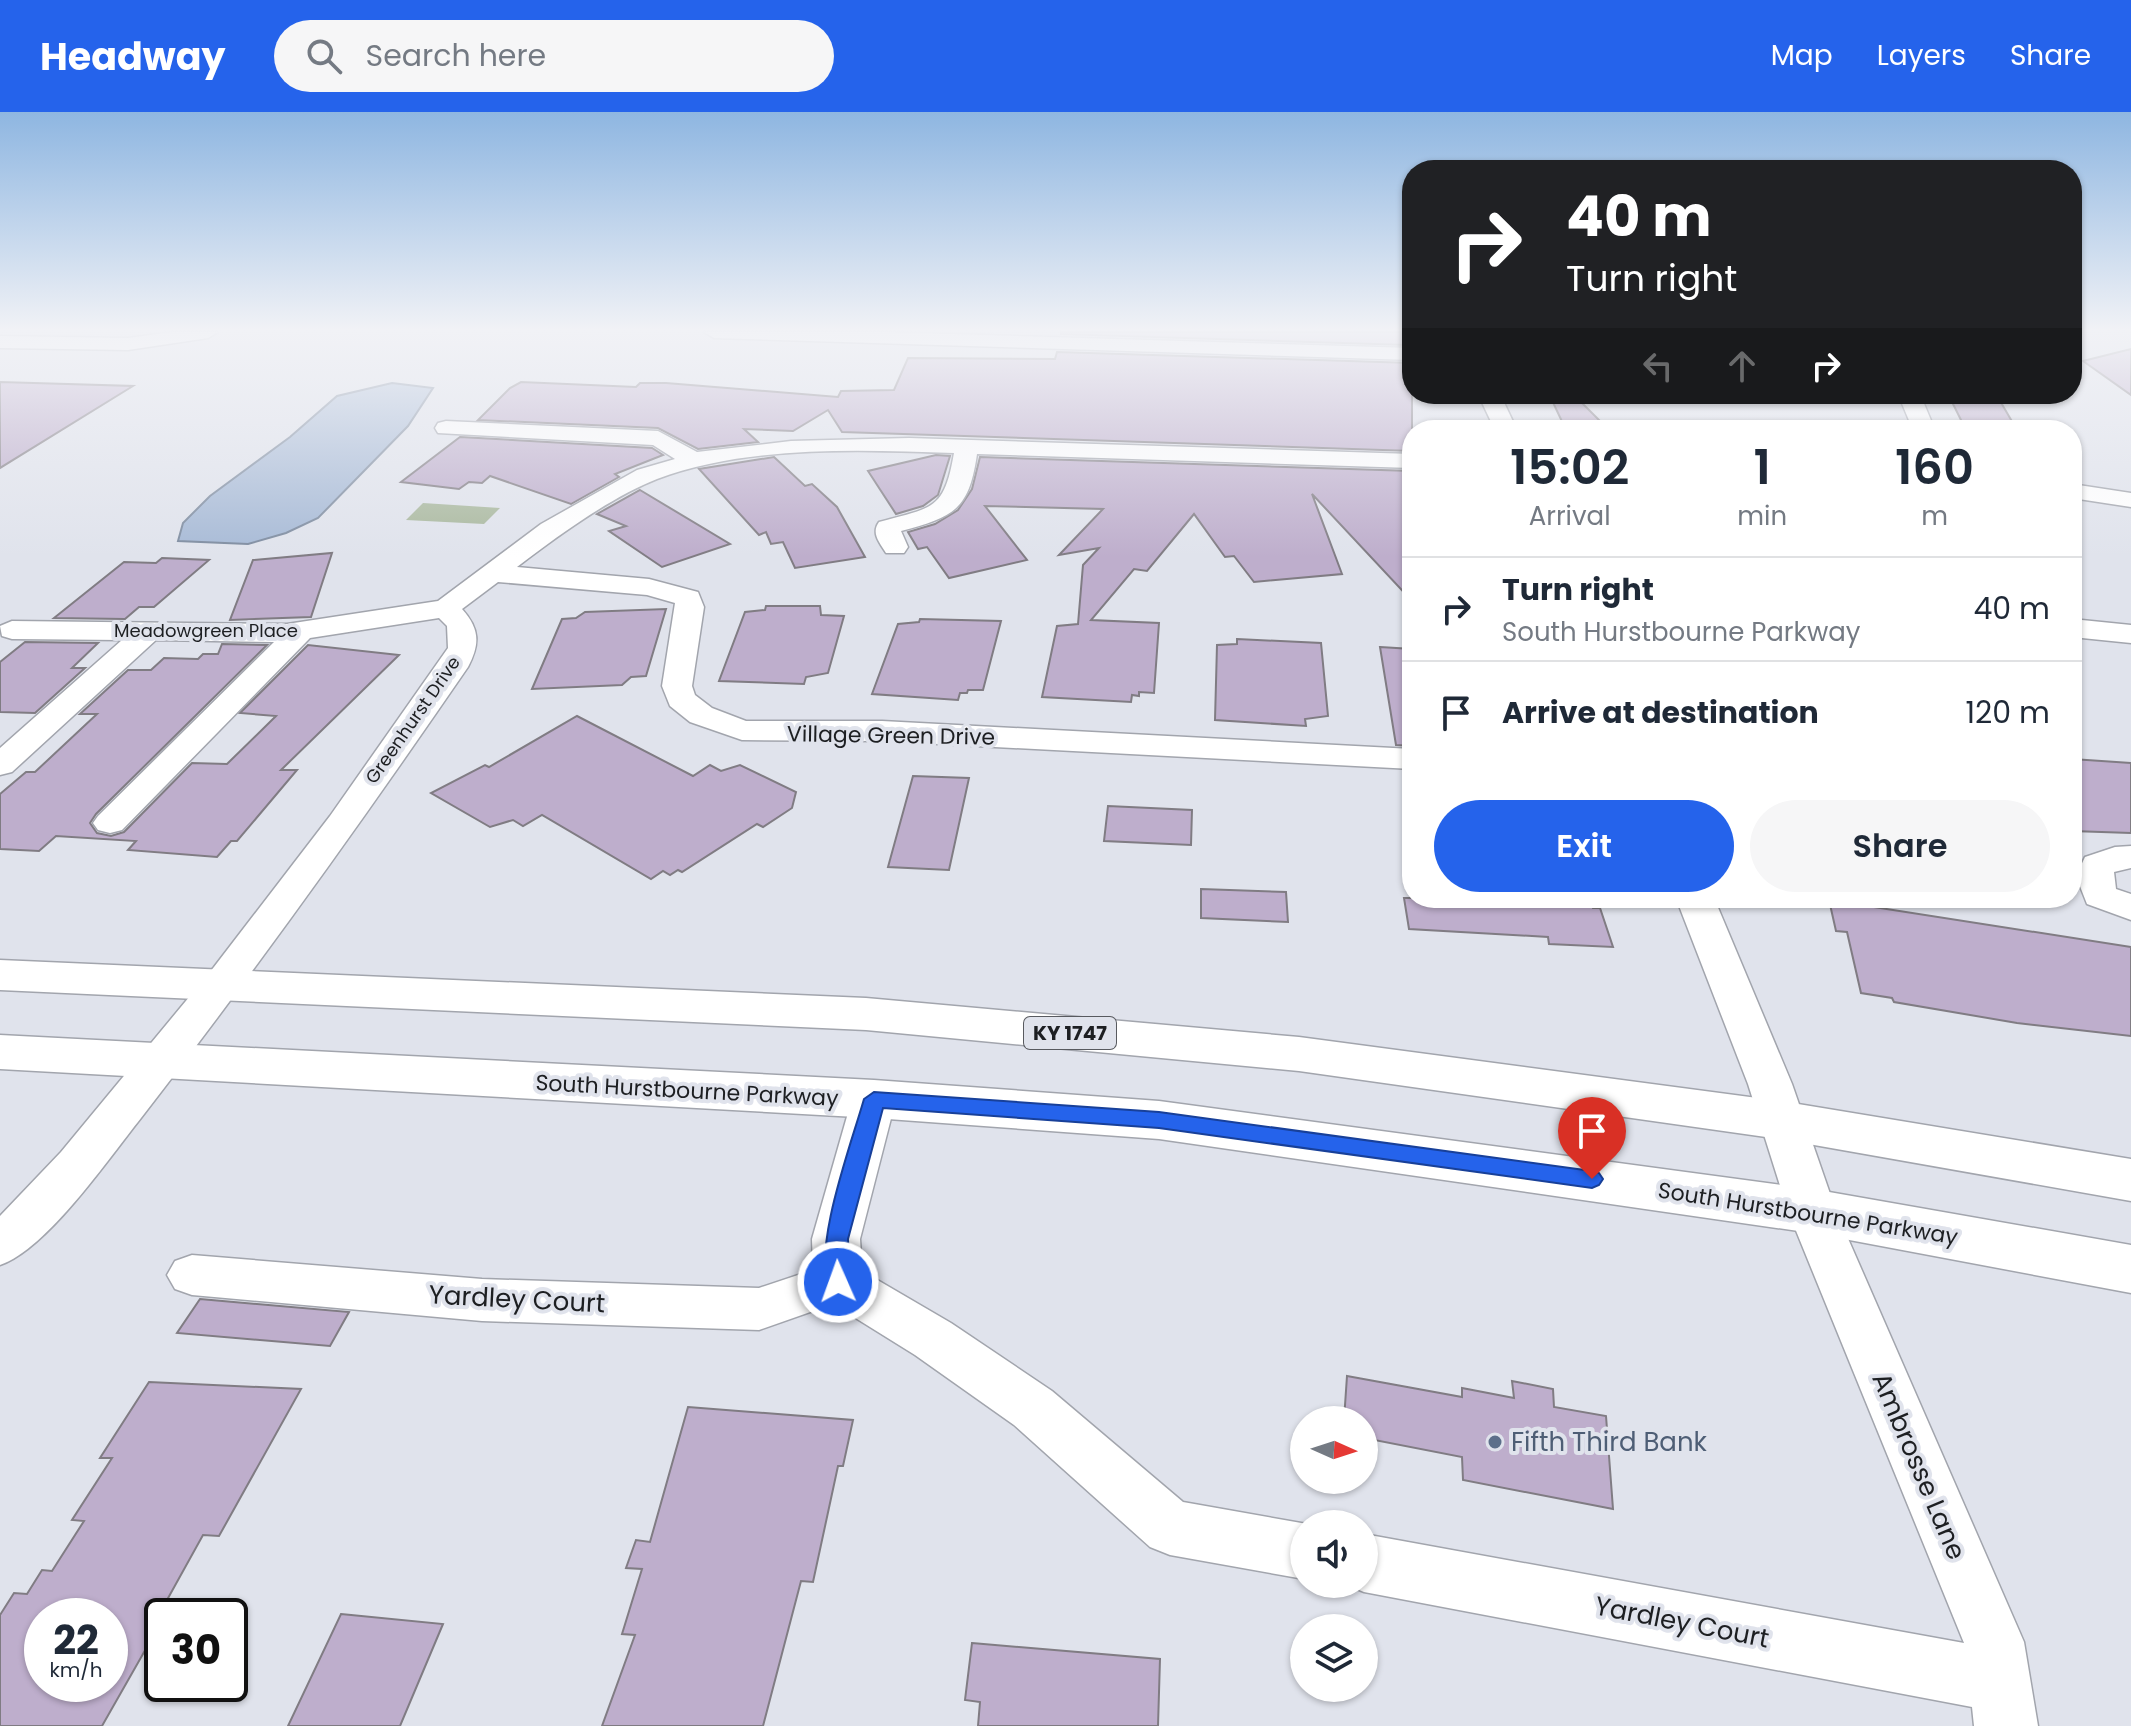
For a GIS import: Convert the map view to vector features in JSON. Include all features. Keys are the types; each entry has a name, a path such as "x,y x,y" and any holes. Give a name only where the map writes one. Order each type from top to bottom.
{"main road":[{"name":"KY 1747","path":"0,975 866,1014 1299,1054 1780,1120 2131,1180"},
{"name":"South Hurstbourne Parkway","path":"0,1052 874,1099 1159,1120 1812,1211 2131,1269"}],"street":[{"path":"446,428 658,438 691,459"},
{"path":"446,608 550,529 629,484 691,459 836,446 1402,461"},
{"path":"895,547 888,536 888,527 917,519 952,501 960,488 967,447"},
{"path":"2082,493 2131,500"},
{"name":"Village Green Drive","path":"492,573 649,587 688,598 690,607 677,686 681,699 701,715 742,730 786,733 897,732 1402,758"},
{"name":"Meadowgreen Place","path":"12,630 300,632 446,608"},
{"name":"Greenhurst Drive","path":"0,1245 40,1208 220,987 453,667 463,648 461,625 446,608"},
{"path":"2082,629 2131,634"},
{"path":"0,765 149,631"},
{"path":"110,823 300,632"},
{"path":"2131,857 2115,858 2098,865 2094,876 2085,885 2100,896 2131,908"},
{"name":"Ambrosse Lane","path":"1699,908 1770,1084 1812,1211 1994,1642 2003,1704"},
{"path":"874,1099 836,1239 838,1282 933,1339 1033,1408 1170,1527 1290,1548"},
{"name":"Yardley Court","path":"192,1275 482,1300 759,1309 838,1282"},
{"name":"Yardley Court","path":"1378,1566 2003,1704"}],"green space":[{"path":"423,503 500,508 484,524 406,520"}],"water":[{"path":"324,407 420,407 408,426 318,518 286,533 248,544 178,541 183,523 210,496 290,437"}],"building":[{"path":"0,407 98,407 0,468"},
{"path":"491,407 1412,407 1412,420 1402,420 1402,451 842,432 828,410 793,431 744,429 758,442 698,449 658,428 478,420"},
{"path":"1555,407 1586,407 1599,420 1561,420"},
{"path":"1955,407 2004,407 2011,420 1961,420"},
{"path":"460,437 652,448 663,455 615,474 619,477 571,504 490,476 482,483 469,482 459,489 401,482"},
{"path":"936,455 950,456 938,495 923,506 896,514 868,471"},
{"path":"774,457 805,486 812,484 837,507 865,557 795,568 783,542 771,544 766,532 759,535 699,469"},
{"path":"980,457 1402,471 1402,590 1312,494 1342,574 1254,582 1234,556 1225,557 1194,514 1147,571 1134,569 1091,620 1159,623 1154,693 1139,692 1139,696 1132,695 1131,702 1042,697 1057,626 1078,624 1083,565 1099,548 1059,555 1103,509 985,506 1027,560 949,578 927,547 918,549 908,532 935,524 958,510 972,489"},
{"path":"640,490 730,544 662,567 609,531 626,526 597,514"},
{"path":"332,553 311,617 230,620 253,560"},
{"path":"162,558 209,560 154,607 139,607 125,619 54,618 124,562 156,563"},
{"path":"766,606 820,606 821,615 844,616 828,673 806,677 804,684 719,681 745,612 765,610"},
{"path":"666,609 646,676 631,677 622,685 532,689 562,619 576,618 585,612"},
{"path":"920,619 1001,621 983,690 960,693 958,700 872,694 898,624 919,622"},
{"path":"1237,639 1321,643 1328,716 1305,719 1306,726 1215,720 1217,645 1237,644"},
{"path":"25,642 98,643 72,668 85,668 35,713 0,712 0,662"},
{"path":"222,644 267,645 96,814 90,823 97,833 111,836 124,832 192,763 227,764 276,716 240,713 308,645 399,655 281,770 297,770 237,841 231,841 217,857 128,850 136,841 56,836 39,851 0,849 0,794 26,772 35,772 97,714 80,714 128,670 151,670 164,658 198,659 203,654 218,654"},
{"path":"1380,647 1402,648 1402,745 1396,745"},
{"path":"577,716 693,776 710,765 721,771 740,765 796,792 792,808 763,827 757,824 682,872 678,870 670,875 663,871 651,879 542,815 523,826 513,820 490,827 431,793 485,765 489,767"},
{"path":"2082,760 2131,763 2131,833 2082,831"},
{"path":"913,776 969,778 949,870 888,867"},
{"path":"1108,806 1192,810 1191,845 1104,841"},
{"path":"1201,889 1286,892 1288,922 1201,918"},
{"path":"1406,908 1600,908 1613,947 1549,944 1548,937 1409,929"},
{"path":"1831,908 1880,908 2131,947 2131,1036 2017,1023 1894,1002 1892,998 1861,993 1847,932 1836,931"},
{"path":"200,1299 349,1312 330,1346 177,1333"},
{"name":"Fifth Third Bank","path":"1347,1376 1462,1397 1462,1388 1514,1398 1512,1381 1553,1389 1554,1407 1606,1416 1613,1509 1463,1480 1462,1457 1378,1441 1378,1406 1345,1406"},
{"path":"149,1382 301,1389 219,1536 203,1535 168,1598 144,1598 144,1652 128,1680 128,1598 24,1598 24,1702 116,1702 102,1726 0,1726 0,1615 14,1593 27,1594 42,1570 52,1571 84,1521 72,1520 112,1458 100,1458"},
{"path":"688,1407 853,1420 843,1466 838,1466 813,1582 801,1581 763,1726 602,1726 635,1635 622,1634 642,1569 626,1568 636,1540 650,1542"},
{"path":"341,1614 443,1624 400,1726 288,1726"},
{"path":"972,1643 1160,1659 1158,1726 978,1726 980,1702 965,1700"}],"place":[{"name":"Fifth Third Bank","path":"1495,1442"}],"route":[{"path":"838,1282 836,1239 874,1099 1159,1120 1592,1179"}]}
